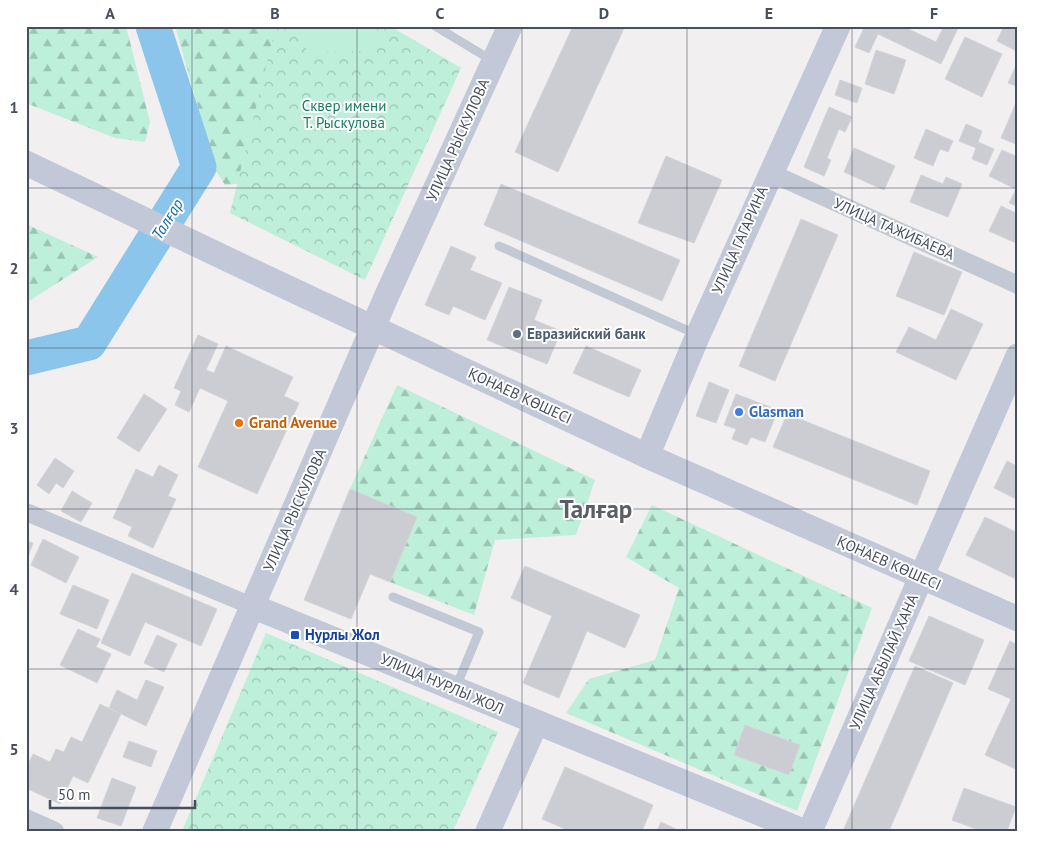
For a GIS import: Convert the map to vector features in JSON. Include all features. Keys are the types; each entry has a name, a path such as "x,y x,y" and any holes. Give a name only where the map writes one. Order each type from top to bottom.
{"main road":[{"name":"УЛИЦА РЫСКУЛОВА","path":"155,831 374,328 510,26"},
{"name":"УЛИЦА ГАГАРИНА","path":"647,456 698,335 838,26"},
{"name":"ҚОНАЕВ КӨШЕСІ","path":"26,163 647,456 1018,619"},
{"name":"УЛИЦА АБЫЛАЙ ХАНА","path":"810,831 1018,356"},
{"name":"УЛИЦА НУРЛЫ ЖОЛ","path":"252,606 803,831"},
{"path":"488,831 536,723"}],"street":[{"name":"УЛИЦА ТАЖИБАЕВА","path":"771,173 1018,285"},
{"name":"УЛИЦА НУРЛЫ ЖОЛ","path":"26,512 252,606"},
{"path":"26,818 55,831"}],"lane":[{"path":"435,26 494,61"},
{"path":"500,246 698,335"},
{"path":"393,597 479,632 455,690"}],"green space":[{"path":"26,26 126,26 150,122 145,142 115,138 26,103"},
{"path":"175,26 283,26 304,177 225,185 216,171"},
{"name":"Сквер имени Т. Рыскулова","path":"276,26 390,26 461,68 365,280 230,213"},
{"path":"301,26 372,26 375,51 307,53"},
{"path":"26,224 98,257 26,303"},
{"path":"397,385 595,480 576,535 495,540 474,615 390,582 350,489"},
{"path":"652,505 872,608 797,811 566,713 589,679 655,660 679,588 626,557"},
{"path":"266,633 498,732 453,831 182,831"}],"building":[{"path":"573,26 625,26 558,172 515,152"},
{"path":"865,26 902,26 936,42 944,26 959,26 941,64 878,34 869,53 855,47"},
{"path":"1004,26 1018,26 1018,52 997,41"},
{"path":"965,37 1002,54 982,97 945,79"},
{"path":"876,50 906,60 894,94 865,84"},
{"path":"1018,61 1018,87 1008,83"},
{"path":"840,80 862,88 857,103 835,95"},
{"path":"1018,98 1018,145 1001,138"},
{"path":"829,107 852,117 845,132 839,129 827,158 831,160 824,176 804,167"},
{"path":"966,124 982,131 978,142 994,149 987,165 972,159 976,148 959,141"},
{"path":"926,129 953,141 948,152 940,149 933,166 914,158"},
{"path":"854,148 895,166 884,190 844,172"},
{"path":"1002,150 1018,157 1018,207 1009,203 1016,189 989,176"},
{"path":"666,156 722,180 694,243 638,223"},
{"path":"921,175 943,184 946,177 962,184 948,217 910,202"},
{"path":"501,184 680,260 662,301 484,225"},
{"path":"1001,206 1018,214 1018,244 989,231"},
{"path":"801,219 838,235 775,381 739,366"},
{"path":"451,246 476,257 470,270 502,283 485,320 453,306 449,315 425,305"},
{"path":"914,252 962,272 944,315 896,296"},
{"path":"509,287 542,300 534,320 561,331 547,364 487,340"},
{"path":"951,309 983,324 956,380 896,352 909,327 936,340"},
{"path":"198,335 218,344 206,370 214,373 226,346 293,377 284,396 299,403 257,494 198,467 228,401 200,388 189,412 175,405 181,391 174,388"},
{"path":"586,346 641,370 629,397 573,373"},
{"path":"709,382 729,390 716,423 696,416"},
{"path":"144,394 167,409 139,452 117,438"},
{"path":"736,394 778,410 765,442 751,437 747,445 732,439 736,429 724,425"},
{"path":"787,414 930,471 917,505 773,447"},
{"path":"55,458 74,471 63,488 56,483 49,494 37,485"},
{"path":"1007,461 1018,467 1018,500 994,488"},
{"path":"159,465 178,475 168,496 176,499 153,548 128,536 132,527 113,518 136,469 153,477"},
{"path":"350,489 417,517 390,582 370,574 351,619 304,600"},
{"path":"72,491 92,503 81,522 61,511"},
{"path":"985,517 1018,533 1018,580 966,555"},
{"path":"43,539 79,557 66,583 31,565"},
{"path":"26,541 33,543 26,562"},
{"path":"525,566 640,615 625,648 587,631 559,698 523,683 552,616 511,598"},
{"path":"132,573 217,609 201,646 145,622 130,656 101,643"},
{"path":"73,585 109,600 97,629 60,614"},
{"path":"929,616 984,640 965,685 909,661"},
{"path":"78,629 100,639 96,647 111,654 97,683 60,665"},
{"path":"157,635 177,644 164,672 144,663"},
{"path":"1010,641 1018,645 1018,770 985,755 1011,699 988,689"},
{"path":"915,666 953,683 889,831 843,831"},
{"path":"146,680 164,687 146,726 109,708 117,690 137,700"},
{"path":"100,704 121,714 88,783 73,776 60,804 26,788 26,768 33,754 50,762 56,749 64,752 71,737 82,742"},
{"path":"745,725 800,745 789,775 734,755"},
{"path":"129,741 157,751 151,767 123,757"},
{"path":"565,767 653,805 642,831 570,831 542,819"},
{"path":"112,778 136,787 121,826 97,818"},
{"path":"964,788 1016,807 1007,831 981,831 952,820"},
{"path":"661,822 680,831 657,831"}],"waterway":[{"name":"Талғар","path":"26,358 89,343 199,167 153,26"}],"place":[{"name":"Евразийский банк","path":"517,334"},
{"name":"Glasman","path":"739,412"},
{"name":"Grand Avenue","path":"239,423"},
{"name":"Нурлы Жол","path":"295,635"}],"district":[{"name":"Талғар","path":"596,509"}]}
